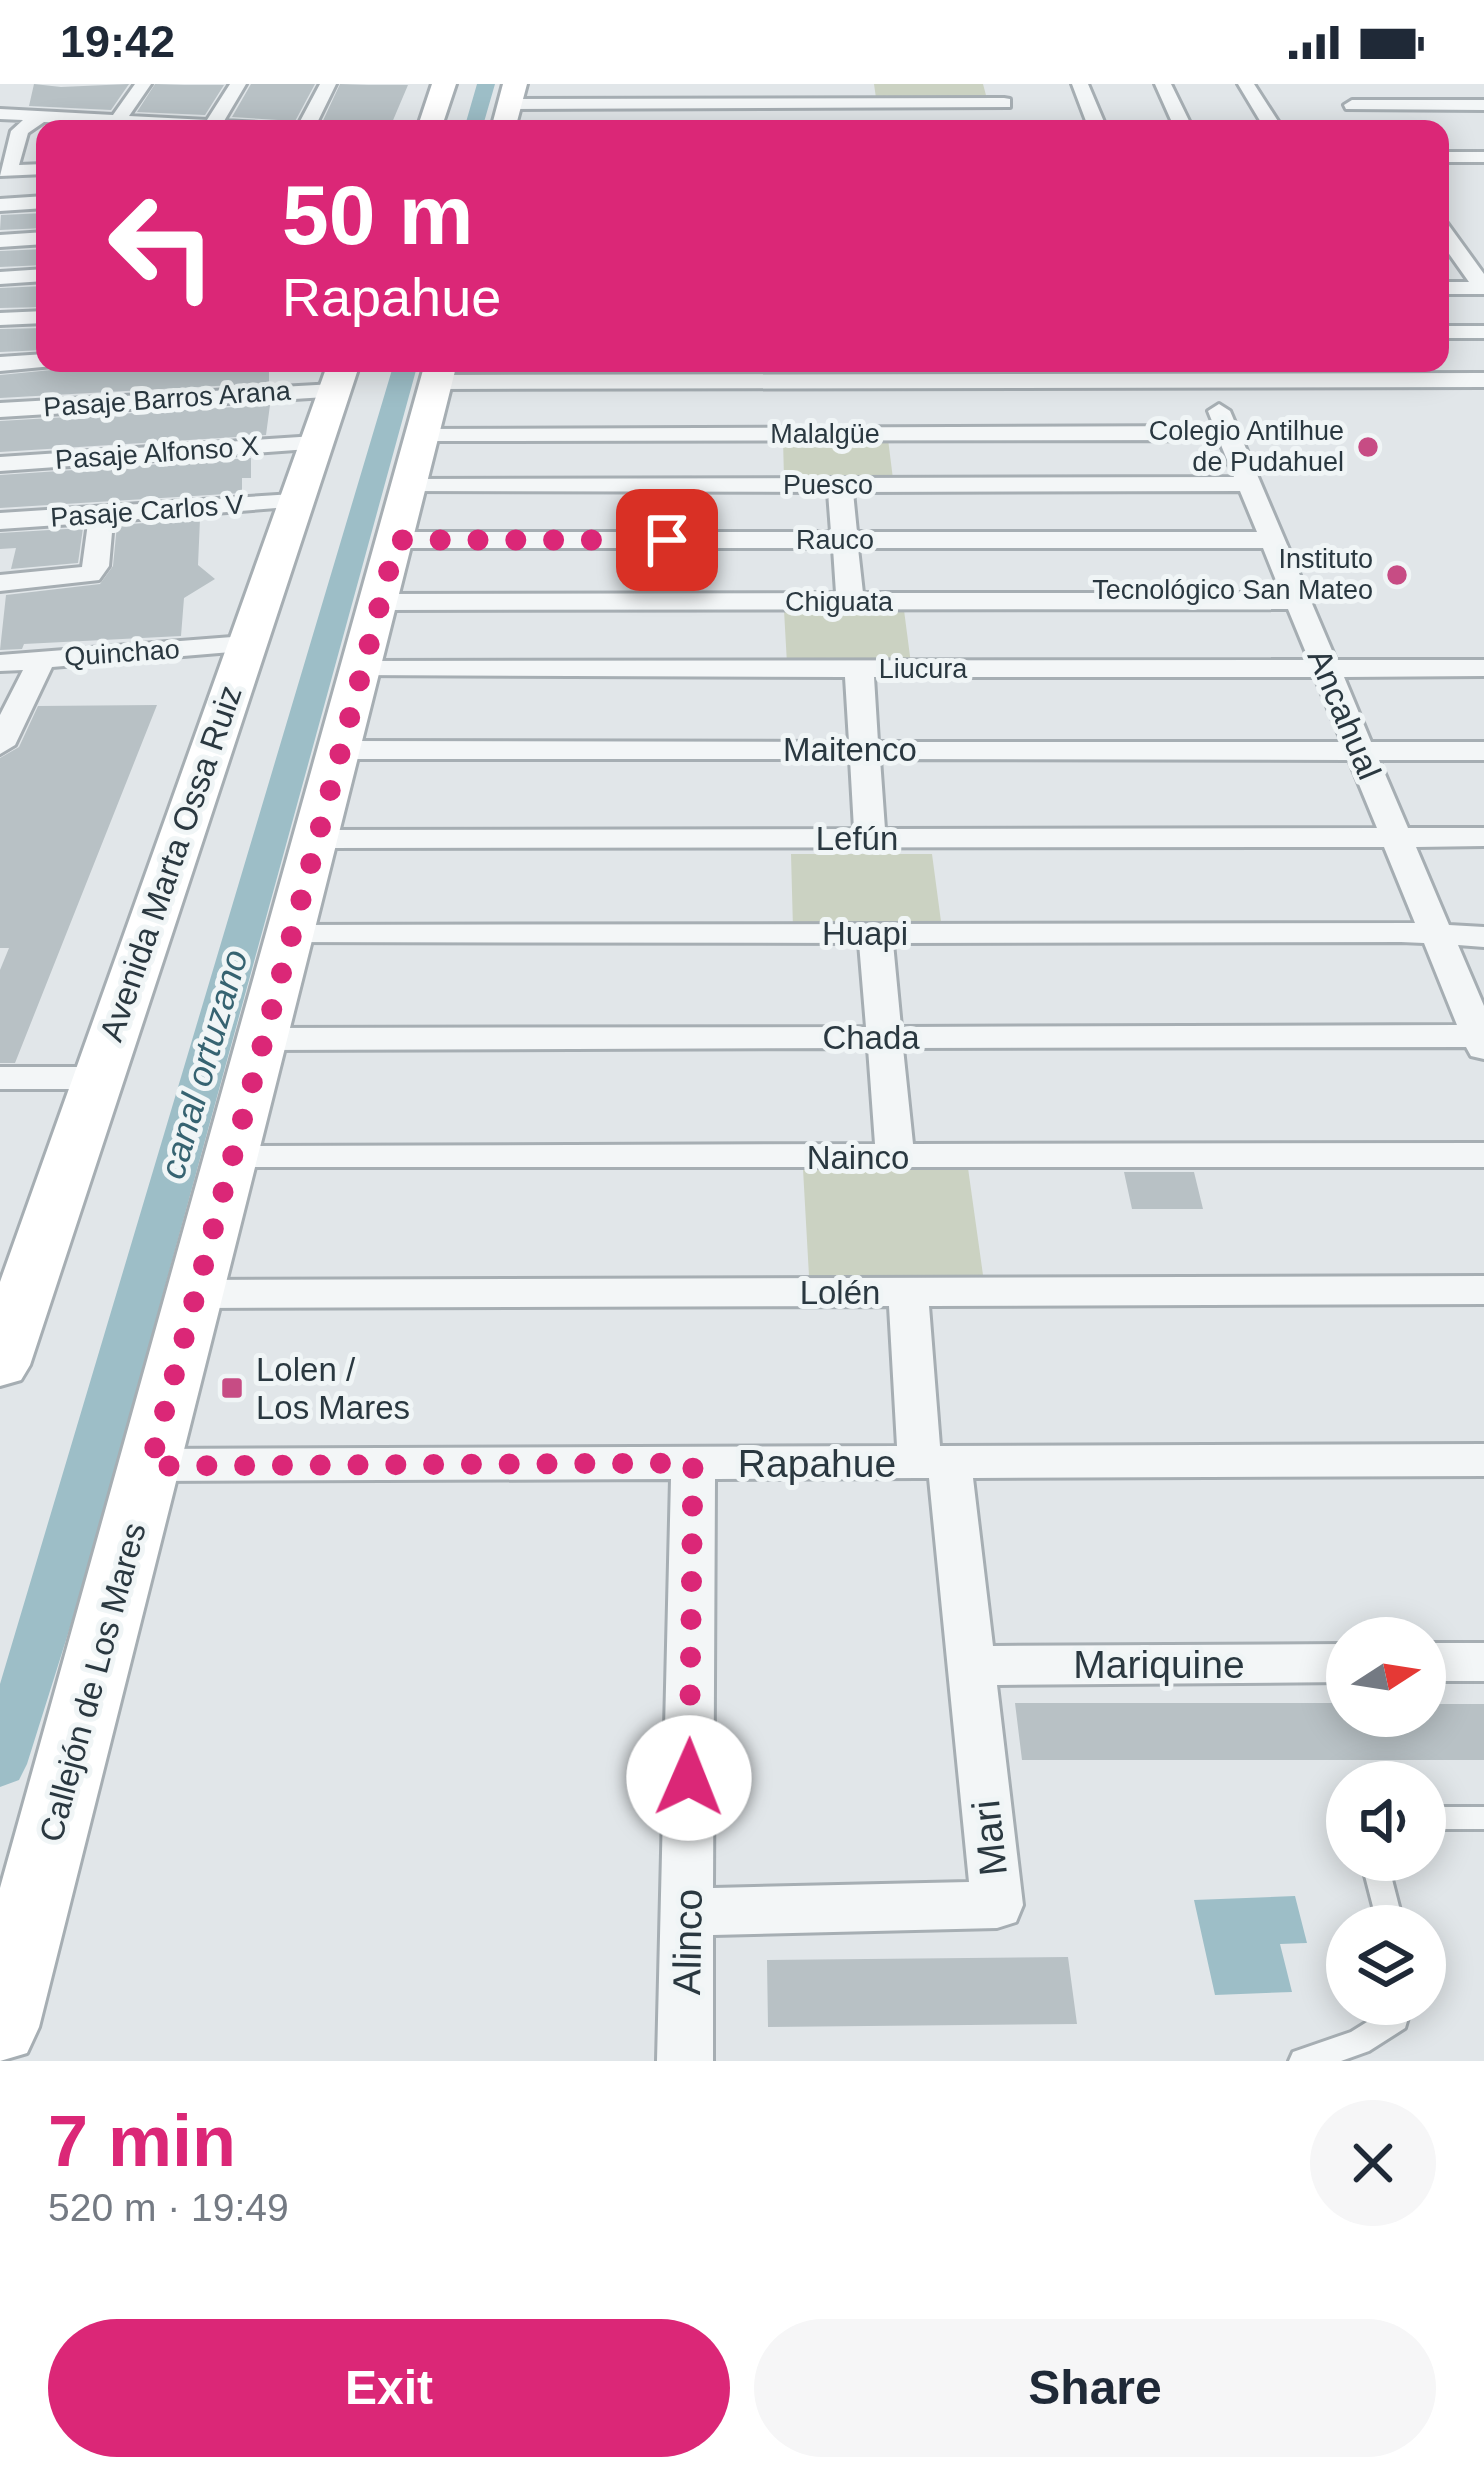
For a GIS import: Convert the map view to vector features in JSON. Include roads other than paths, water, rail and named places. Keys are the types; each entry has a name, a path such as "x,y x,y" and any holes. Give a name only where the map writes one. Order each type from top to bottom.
{"street":[{"path":"0,114 36,109 118,120 143,84"},
{"path":"226,120 238,84"},
{"path":"310,120 328,84"},
{"path":"432,120 444,84"},
{"path":"616,104 619,84"},
{"path":"700,104 701,84"},
{"path":"865,84 868,104"},
{"path":"509,106 700,104 784,94 868,104 1006,110 998,84"},
{"path":"1080,84 1094,120"},
{"path":"1163,84 1180,120"},
{"path":"1246,84 1268,120"},
{"path":"1337,84 1363,120"},
{"path":"1426,84 1443,105"},
{"path":"1352,105 1484,105"},
{"path":"36,109 20,131 4,171 36,169"},
{"path":"1449,157 1484,157"},
{"path":"0,205 36,203"},
{"path":"0,241 36,239"},
{"path":"1449,240 1484,288"},
{"path":"1457,251 1484,251"},
{"path":"0,278 36,276"},
{"path":"1449,288 1484,288"},
{"path":"0,319 36,317"},
{"path":"1449,332 1484,332"},
{"path":"0,364 36,362"},
{"path":"438,373 833,407 1170,372 1206,380 1484,380"},
{"name":"Callejón de Los Mares","path":"0,2027 438,373"},
{"name":"Pasaje Barros Arana","path":"0,410 339,377"},
{"name":"Avenida Marta Ossa Ruiz","path":"0,1365 339,377"},
{"name":"Ancahual","path":"1206,380 1482,1044"},
{"name":"Malalgüe","path":"422,434 833,407 1228,433"},
{"name":"Pasaje Alfonso X","path":"0,464 315,442"},
{"path":"840,484 850,602"},
{"name":"Puesco","path":"402,513 840,484 1249,484"},
{"name":"Pasaje Carlos V","path":"0,521 293,501"},
{"name":"Rauco","path":"402,513 845,541 1273,540"},
{"path":"0,584 91,574 97,566 100,514"},
{"name":"Chiguata","path":"380,602 1298,602"},
{"name":"Quinchao","path":"0,663 245,644"},
{"path":"0,745 42,659"},
{"name":"Liucura","path":"362,670 1484,668"},
{"path":"859,669 870,838"},
{"name":"Maitenco","path":"340,750 1484,751"},
{"name":"Lefún","path":"317,839 1484,837"},
{"name":"Huapi","path":"291,934 1401,932 1484,937"},
{"path":"875,934 895,1156"},
{"name":"Chada","path":"263,1039 884,1037 1482,1044"},
{"path":"0,1078 97,1078"},
{"name":"Nainco","path":"232,1158 1484,1155"},
{"name":"Lolén","path":"195,1294 1484,1290"},
{"name":"Mari","path":"688,1912 997,1905 970,1666 908,1292"},
{"name":"Rapahue","path":"150,1466 1484,1460"},
{"name":"Alinco","path":"686,2061 693,1463"},
{"path":"1446,1662 1484,1662"},
{"name":"Mariquine","path":"970,1666 1326,1663"}],"lane":[{"path":"1446,1818 1484,1817"},
{"path":"1303,2061 1359,2042 1386,2025"}],"water":[{"path":"1295,1896 1307,1943 1280,1944 1292,1992 1215,1995 1194,1900"}],"waterway":[{"name":"canal ortuzano","path":"476,120 486,84"},
{"name":"canal ortuzano","path":"0,1764 58,1586 403,372"}],"place":[{"name":"Colegio Antilhue de Pudahuel","path":"1368,447"},
{"name":"Instituto Tecnológico San Mateo","path":"1397,575"},
{"name":"Lolen / Los Mares","path":"232,1388"}]}
